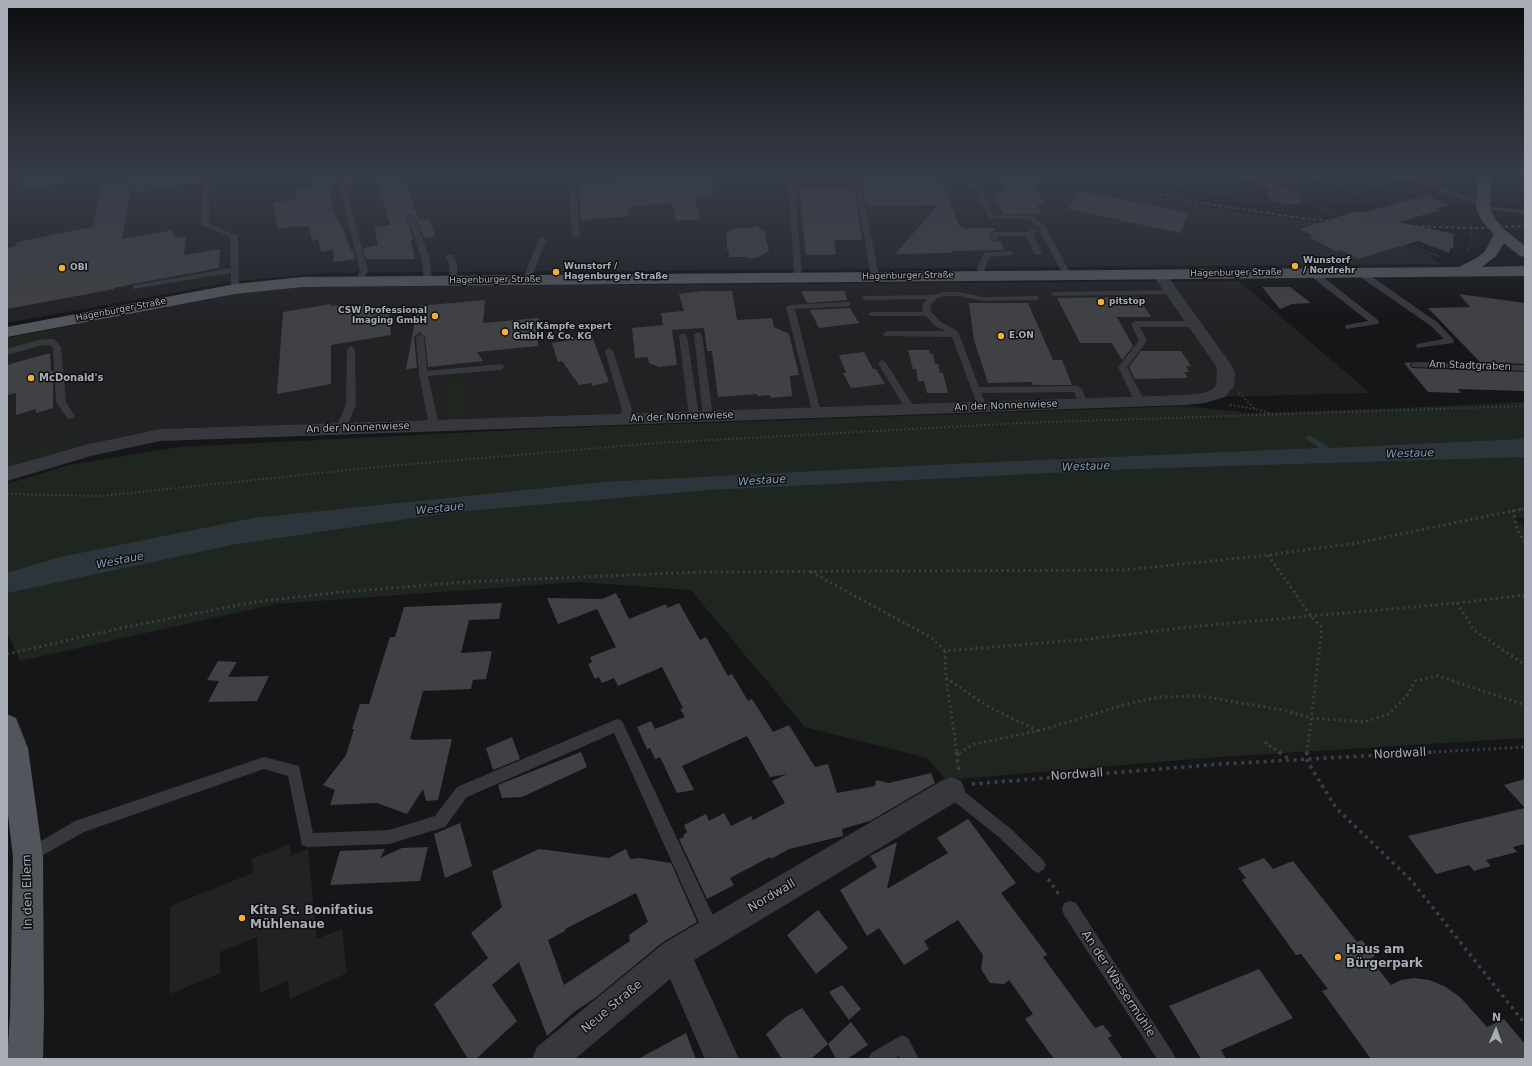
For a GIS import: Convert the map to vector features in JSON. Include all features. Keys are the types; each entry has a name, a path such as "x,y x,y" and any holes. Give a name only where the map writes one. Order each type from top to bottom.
{"main road":[{"path":"1491,223 1501,234 1525,254"},
{"path":"1461,272 1491,253 1501,234"},
{"name":"Hagenburger Straße","path":"7,332 236,289 302,282 1525,271"},
{"name":"In den Ellern","path":"7,726 14,748 28,857 27,1016 25,1059"}],"street":[{"path":"1158,274 1224,366 1226,373 1225,386"},
{"name":"An der Nonnenwiese","path":"7,474 89,450 160,435 1140,402 1205,398 1218,393 1225,386"},
{"name":"Nordwall","path":"675,954 956,787"},
{"path":"675,954 722,1059"},
{"name":"Neue Straße","path":"550,1059 675,954"}],"lane":[{"path":"205,223 205,225 234,236 236,289"},
{"path":"352,223 364,271 359,281"},
{"path":"413,223 426,260 428,281"},
{"path":"575,223 576,236"},
{"path":"794,223 798,277"},
{"path":"865,223 875,276"},
{"path":"1038,223 1042,226 1067,274"},
{"path":"995,238 994,234 1029,234 1042,226"},
{"path":"1029,234 1038,253"},
{"path":"527,279 542,240"},
{"path":"1025,243 1034,243"},
{"path":"981,275 981,268 987,255 1001,252 1010,253"},
{"path":"1030,253 1038,253 1058,259"},
{"path":"450,257 453,264 454,280"},
{"path":"136,287 235,270"},
{"path":"1311,272 1375,322 1349,327"},
{"path":"1359,272 1434,324 1450,341 1420,346"},
{"path":"1054,294 1172,292"},
{"path":"865,298 933,297 944,294 959,294 983,299 1035,298"},
{"path":"933,297 926,306 928,314 938,324 955,334 982,407"},
{"path":"816,413 790,307 847,304"},
{"path":"872,314 928,314"},
{"path":"1140,402 1122,367 1143,341 1135,324 1194,324"},
{"path":"887,334 955,334"},
{"path":"698,335 701,416"},
{"path":"683,336 701,416"},
{"path":"420,337 423,374 434,425"},
{"path":"7,352 38,343 52,342 57,347 61,402 70,416"},
{"path":"341,428 351,405 351,349"},
{"path":"609,351 627,410 624,420"},
{"path":"882,363 911,410"},
{"name":"Am Stadtgraben","path":"1415,364 1525,368"},
{"path":"423,374 501,366"},
{"path":"976,390 1077,389 1083,404"},
{"path":"28,857 80,826 264,763 294,771 307,840 389,837 440,822 462,792 617,725 712,932"},
{"path":"956,787 1038,865"},
{"name":"An der Wassermühle","path":"1070,909 1167,1059"},
{"path":"877,1059 902,1044 910,1059"}],"path":[{"path":"1354,223 1442,257"},
{"path":"1434,324 1525,327"},
{"path":"1225,386 1236,390 1255,409 1271,414"},
{"path":"7,494 101,496 380,467 657,443 1021,423 1525,406"},
{"path":"7,654 126,627 246,603 331,593 465,582 700,572 1124,570 1357,543 1525,508"},
{"path":"1513,510 1517,530 1525,542"},
{"path":"1268,554 1311,616 1322,628 1306,759 1336,808 1410,880 1525,1024"},
{"path":"811,571 932,638 945,651 946,678 957,755 956,787"},
{"path":"945,651 1079,640 1199,626 1457,603 1525,595"},
{"path":"1457,603 1474,630 1525,665"},
{"path":"957,755 974,744 1038,731 1130,703 1160,697 1200,696 1282,710 1312,718 1364,722 1389,714 1408,694 1415,680 1438,676 1525,705"},
{"path":"946,678 989,707 1038,731"},
{"path":"1264,742 1291,760"},
{"name":"Nordwall","path":"956,787 1222,764 1525,747"},
{"path":"1038,865 1070,909"}],"shaded area":[{"path":"7,223 1323,223 1359,227 1429,255 1440,264 321,273 232,282 7,323"},
{"path":"561,223 569,223 569,232 564,232"},
{"path":"1239,281 1370,393 764,409 160,429 111,439 7,467 7,338 234,294 296,287"},
{"path":"71,326 47,338 7,349 7,338"},
{"path":"462,377 470,415 446,416 441,379"},
{"path":"1525,402 1525,517 1514,518 1525,527 1525,738 1218,757 946,780 927,758 805,727 691,590 578,582 276,604 20,661 7,632 7,484 69,465 179,447 534,429 1184,406 1250,413"},
{"path":"79,432 80,443 72,447 7,467 7,458 66,443 68,434"},
{"name":"Kita St. Bonifatius Mühlenaue","path":"290,844 291,856 308,849 317,939 342,929 347,973 290,999 288,980 260,993 257,937 220,952 220,973 170,994 170,906 253,873 252,859"}],"water":[{"name":"Westaue","path":"1311,436 1330,448 1525,439 1525,457 1132,469 710,490 455,512 237,544 7,593 7,573 60,557 253,518 603,482 972,463 1319,448 1304,437"}],"building":[{"name":"OBI","path":"93,223 125,223 122,239 173,230 173,233 175,232 174,238 186,236 184,255 220,249 219,268 7,309 7,248 16,246 17,242 92,227"},
{"path":"277,223 339,223 351,250 353,250 355,259 334,262 333,250 321,252 318,239 312,241 309,226 278,229"},
{"path":"389,223 408,223 413,240 411,241 415,259 366,259 363,248 378,245 374,227 390,225"},
{"path":"418,223 431,223 435,236 424,238"},
{"path":"803,223 860,223 862,240 834,240 836,255 806,255"},
{"path":"922,223 958,223 959,226 962,226 963,228 994,228 995,230 989,233 991,240 998,242 1000,240 1004,250 952,251 950,253 895,254"},
{"path":"1133,223 1185,223 1181,233"},
{"path":"1320,223 1402,223 1454,234 1453,249 1450,248 1449,253 1418,241 1358,259 1341,250 1336,251 1309,237 1313,236 1300,229"},
{"path":"756,226 764,230 769,251 759,257 748,259 748,257 729,257 729,250 727,250 727,232 739,227 753,228"},
{"path":"1262,287 1290,287 1311,303 1292,304 1280,309"},
{"path":"702,291 732,291 737,320 772,318 774,327 789,334 799,375 790,376 792,396 771,398 770,395 758,396 757,394 718,397 712,351 707,351 704,328 672,330 677,365 659,367 649,363 648,357 635,358 632,328 663,325 661,313 684,311 679,294"},
{"path":"801,291 845,291 847,300 807,303"},
{"path":"1459,294 1525,303 1525,364 1480,362 1428,308 1470,307"},
{"path":"1138,297 1151,317 1117,317 1133,346 1122,360 1112,343 1080,343 1057,298"},
{"path":"485,300 483,323 539,318 538,346 477,352 483,361 428,367 425,337 420,332 414,337 417,368 406,369 418,306"},
{"path":"969,303 1028,303 1053,360 1062,360 1072,385 1033,385 1032,382 988,383 974,340"},
{"path":"331,304 331,306 343,305 343,308 366,304 366,310 389,306 391,335 331,345 331,384 277,394 283,312"},
{"path":"850,308 859,323 819,328 810,310"},
{"path":"592,336 609,382 592,386 592,383 579,385 562,361 558,362 552,343"},
{"path":"908,350 929,350 930,354 933,354 935,364 938,364 940,373 943,373 948,393 927,393 924,381 918,381 916,369 913,369"},
{"path":"1141,351 1181,351 1191,366 1186,366 1189,372 1184,372 1188,378 1135,379 1129,367"},
{"path":"864,352 873,369 876,369 885,384 851,388 843,373 846,373 839,355"},
{"path":"50,353 51,371 53,371 53,408 36,413 36,409 16,415 16,393 7,395 7,365"},
{"path":"1411,362 1410,366 1412,368 1525,372 1525,391 1458,389 1461,393 1428,392 1404,363"},
{"path":"616,593 619,599 621,599 620,601 629,619 666,604 667,608 679,603 700,640 706,637 728,676 732,674 748,701 752,699 773,732 789,725 815,767 828,764 837,793 875,786 876,780 889,783 931,773 935,783 870,821 842,829 843,836 789,849 771,859 770,857 730,878 734,885 707,899 679,839 684,837 683,835 687,832 684,825 706,814 709,821 724,813 731,826 751,816 753,820 785,803 772,781 787,774 770,777 747,736 682,766 694,790 677,793 660,757 655,759 650,748 647,749 637,727 651,721 655,729 685,717 680,709 683,708 662,667 618,686 614,678 602,683 599,677 595,679 588,664 592,662 590,657 616,647 597,609 558,624 547,598 602,599"},
{"path":"502,603 499,619 469,620 461,653 492,651 486,679 473,680 471,689 423,691 410,739 452,739 438,800 426,801 423,789 407,814 377,803 330,805 335,790 323,785 346,755 360,704 369,704 390,637 395,637 404,607"},
{"path":"218,661 237,662 228,677 269,676 257,701 208,702 219,681 207,680"},
{"path":"512,737 520,759 493,770 486,748"},
{"path":"581,752 587,767 522,797 502,798 498,785"},
{"path":"1525,779 1525,808 1504,785"},
{"path":"1525,808 1525,844 1513,847 1517,852 1486,860 1491,866 1474,871 1469,865 1436,874 1408,836"},
{"path":"968,819 1016,883 1001,893 1046,953 1047,955 1043,957 1095,1028 1103,1025 1112,1036 1108,1038 1123,1059 1054,1059 1025,1019 1033,1014 1009,980 1004,984 990,983 981,969 983,955 958,920 924,941 929,949 904,965 879,928 867,936 840,890 877,867 870,856 897,842 887,889 948,853 937,838"},
{"path":"460,823 472,866 445,878 434,834"},
{"path":"428,847 420,881 330,885 340,851 385,849 380,858 402,848"},
{"path":"539,849 609,858 626,849 630,859 639,858 671,863 697,922 663,942 595,998 574,1012 547,1036 519,962 492,985 517,1021 476,1059 468,1059 434,1004 488,958 471,933 502,907 492,871","holes":["636,893 648,922 629,935 630,941 564,985 548,940 565,931 565,929"]},
{"name":"Haus am Bürgerpark","path":"1264,858 1273,869 1293,861 1357,942 1362,940 1375,956 1370,959 1391,985 1401,980 1414,978 1429,980 1444,986 1460,997 1487,1027 1504,1019 1525,1044 1525,1059 1371,1059 1322,991 1328,989 1301,954 1296,955 1242,880 1246,878 1238,868"},
{"path":"818,910 848,948 816,974 787,935"},
{"path":"1259,969 1293,1018 1221,1050 1226,1059 1201,1059 1169,1006"},
{"path":"842,985 861,1009 849,1020 829,992"},
{"path":"802,1008 828,1044 811,1059 782,1059 766,1034 787,1016"},
{"path":"851,1022 868,1045 847,1059 836,1059 828,1044"},
{"path":"686,1033 696,1059 638,1059"}],"railway":[{"path":"1350,223 1373,225 1472,228 1525,226"}],"place":[{"name":"Wunstorf / Nordrehr","path":"1295,266"},
{"name":"OBI","path":"62,268"},
{"name":"Wunstorf / Hagenburger Straße","path":"556,272"},
{"name":"pitstop","path":"1101,302"},
{"name":"CSW Professional Imaging GmbH","path":"435,316"},
{"name":"Rolf Kämpfe expert GmbH & Co. KG","path":"505,332"},
{"name":"E.ON","path":"1001,336"},
{"name":"McDonald's","path":"31,378"},
{"name":"Kita St. Bonifatius Mühlenaue","path":"242,918"},
{"name":"Haus am Bürgerpark","path":"1338,957"}]}
